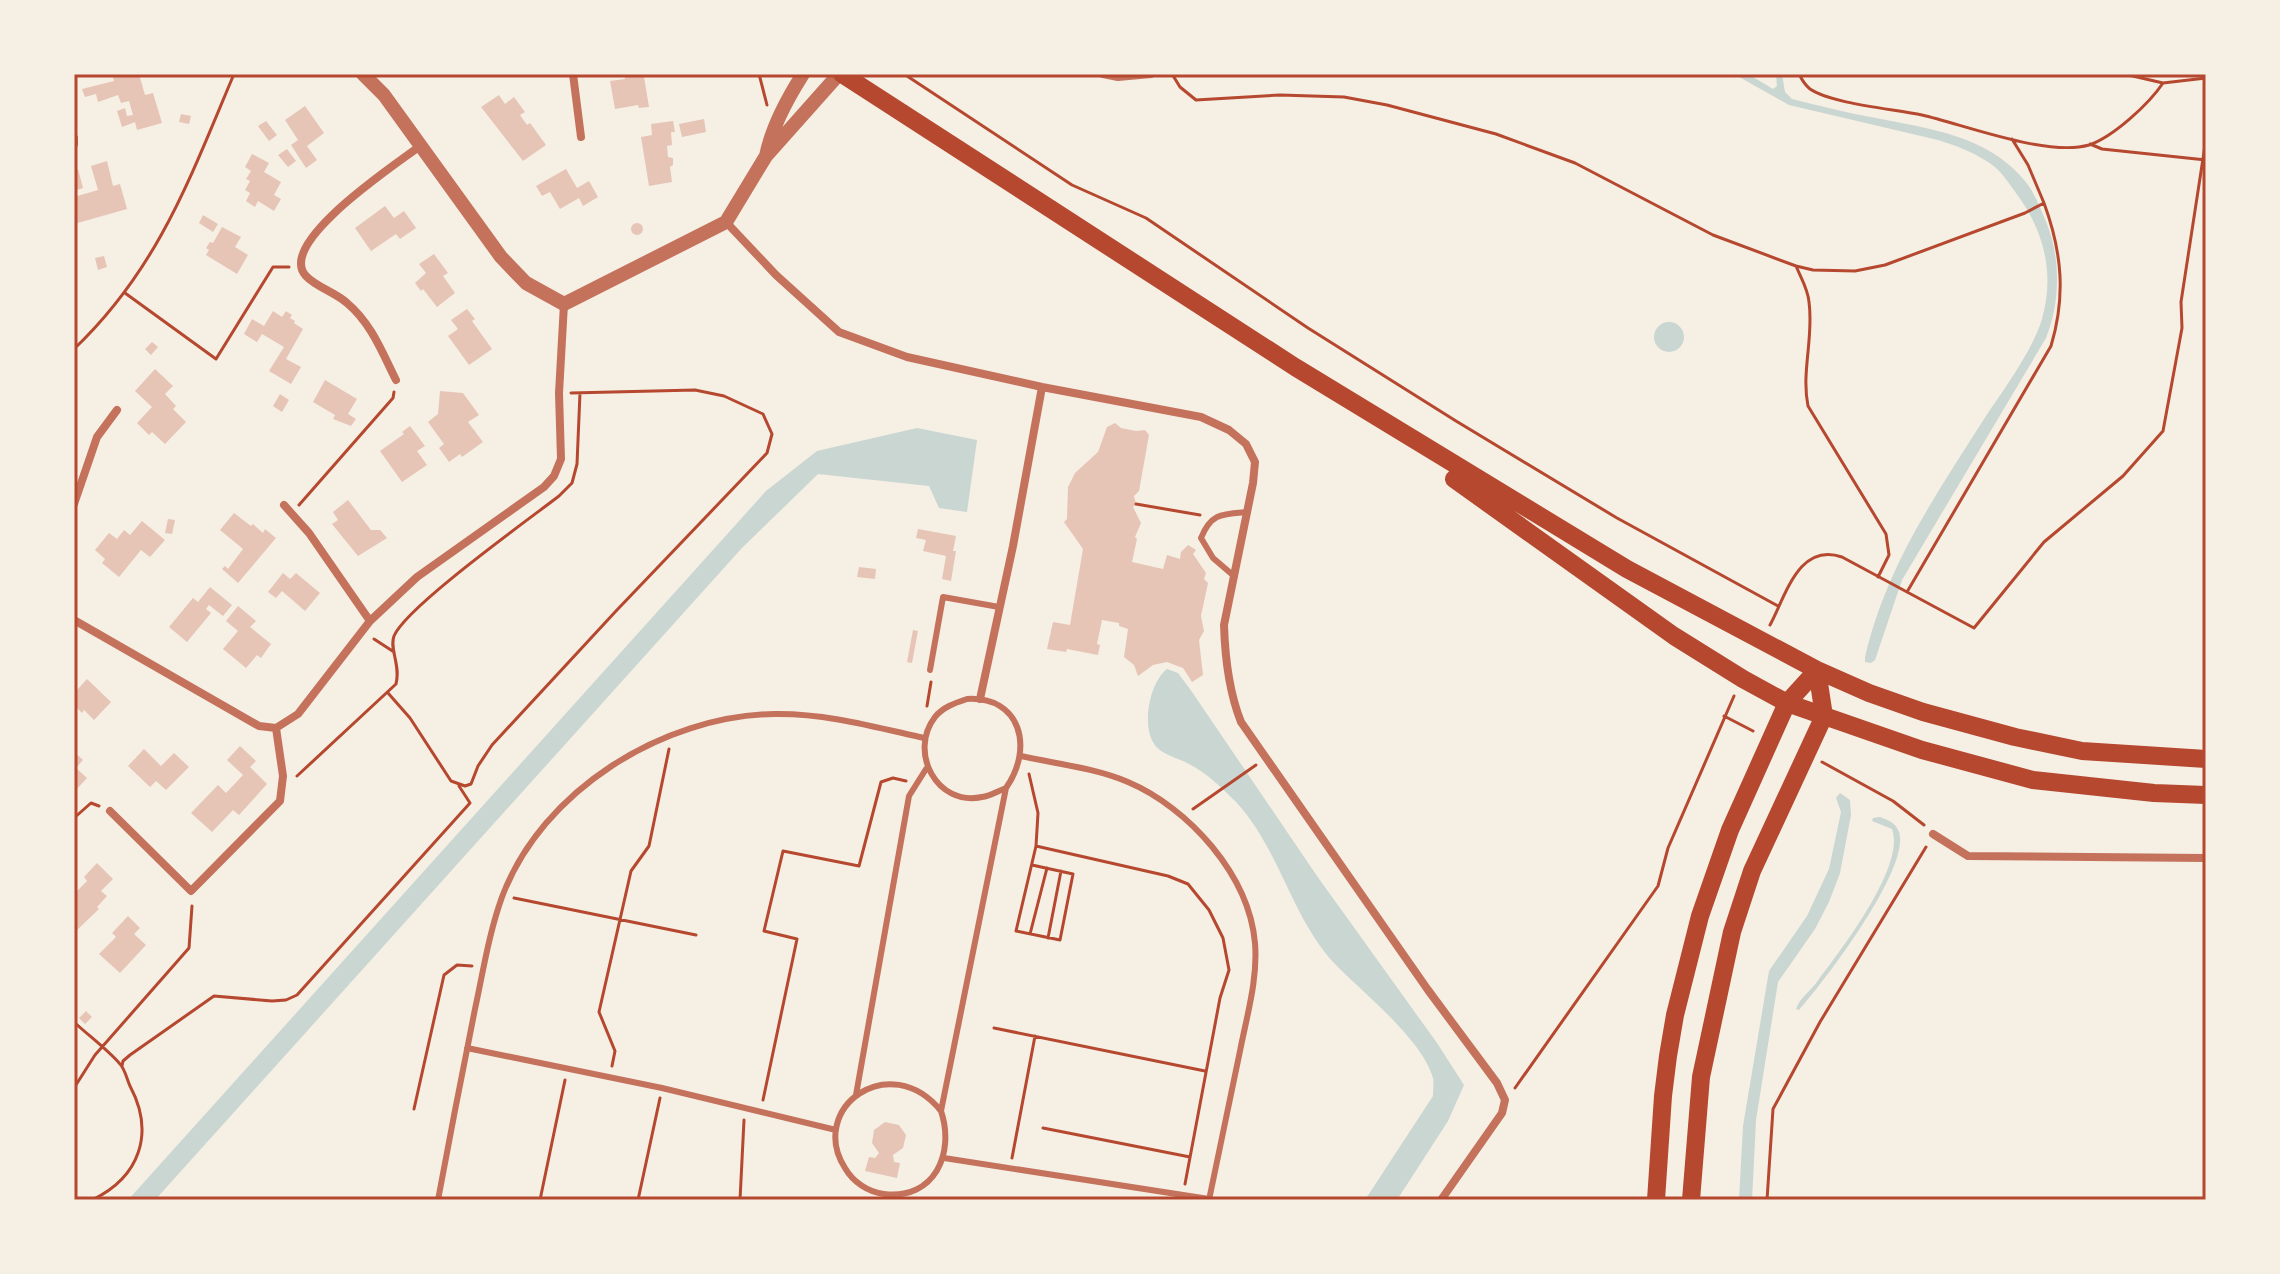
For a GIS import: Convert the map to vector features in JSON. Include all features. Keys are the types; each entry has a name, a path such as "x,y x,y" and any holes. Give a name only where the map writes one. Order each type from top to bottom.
{"main road":[{"path":"840,74 1295,367 1627,569 1817,670 1923,712 2015,737 2082,751 2206,759"},
{"path":"1295,367 1352,412 1464,485 1674,636 1787,703 1922,750 2033,780 2154,793 2206,795"},
{"path":"1656,1200 1668,1056 1700,916 1730,830 1787,703 1817,670"},
{"path":"1691,1200 1701,1077 1732,932 1752,871 1824,716 1817,670"}],"street":[{"path":"363,74 384,95 501,257 526,283 564,304"},
{"path":"573,74 581,137"},
{"path":"766,156 774,128 803,74"},
{"path":"564,304 726,222 766,156 840,74"},
{"path":"1103,74 1118,77 1151,74"},
{"path":"74,138 74,144"},
{"path":"396,380 368,324 346,302 306,276 300,267 301,255 330,214 420,146"},
{"path":"726,222 776,275 839,332 907,357 1201,417 1229,430 1246,444 1255,462 1224,625 1234,704 1241,722 1428,990 1497,1083 1505,1100 1502,1113 1441,1200"},
{"path":"74,620 259,726 276,728 298,714 370,621 417,577 544,487 554,476 561,459 559,393 564,304"},
{"path":"980,699 1042,387"},
{"path":"74,504 97,437 117,410"},
{"path":"284,505 309,533 370,621"},
{"path":"110,811 191,891 280,801 283,783 276,728"},
{"path":"1933,834 1968,856 2206,858"}],"lane":[{"path":"1234,576 1213,558 1201,538 1211,520 1224,514 1247,512"},
{"path":"930,670 943,597 999,607"},
{"path":"856,1095 909,796 926,769 924,738 935,717 948,706 967,699 980,699 1003,709 1014,722 1020,733 1021,756 1006,788 941,1111"},
{"path":"438,1200 484,967 503,895 522,858 542,830 574,797 625,757 672,733 715,720 777,713 831,718 924,738"},
{"path":"944,1158 1209,1199 1255,980 1255,939 1247,909 1235,882 1207,840 1183,816 1159,798 1128,782 1021,756"},
{"path":"926,769 943,788 964,797 982,797 1006,788"},
{"path":"467,1048 662,1088 836,1130"},
{"path":"898,1083 916,1088 932,1100 941,1111 947,1145 944,1158 934,1175 919,1187 898,1194 876,1193 849,1176 839,1159 836,1130 842,1112 856,1095 873,1085 898,1083"}],"path":[{"path":"74,349 101,323 151,257 175,213 234,74"},
{"path":"759,74 774,128"},
{"path":"904,74 1072,185 1146,218 1308,328 1456,421 1617,518 1779,606"},
{"path":"1172,74 1180,87 1196,100 1280,95 1344,97 1496,134 1575,163 1713,235 1796,266 1831,272 1864,270 1908,257 2043,204"},
{"path":"1799,74 1809,88 1821,94 1925,116 2012,139 2066,148 2090,144 2142,108 2163,83"},
{"path":"2124,74 2163,83 2204,76"},
{"path":"1905,591 2051,346 2059,318 2062,273 2055,234 2032,172 2012,139"},
{"path":"1773,620 1797,572 1818,554 1831,553 1974,628 2044,542 2123,476 2163,431 2182,328 2181,302 2206,139"},
{"path":"2090,144 2102,149 2156,152 2204,160"},
{"path":"1796,266 1809,301 1811,320 1806,388 1808,406 1886,534 1889,555 1878,577"},
{"path":"125,293 216,359 273,267 300,267"},
{"path":"291,513 393,398 396,380"},
{"path":"388,693 410,718 451,781 471,784 492,745 767,453 772,434 763,414 724,396 695,390 559,393"},
{"path":"283,783 302,773 396,684 400,670 394,652 394,637 413,611 572,483 577,464 580,393"},
{"path":"1136,504 1211,520"},
{"path":"363,631 394,652"},
{"path":"930,670 932,677 925,713 935,717"},
{"path":"1505,1100 1658,886 1668,848 1724,716"},
{"path":"610,1078 615,1051 599,1012 631,871 649,846 672,733"},
{"path":"1030,758 1028,769 1038,813 1036,846 1016,931 1060,940 1073,874 1032,865"},
{"path":"1183,816 1252,768"},
{"path":"1767,1200 1773,1109 1820,1022 1933,834 1903,807 1834,768"},
{"path":"760,1112 797,939 764,931 783,851 859,866 881,782 893,778 917,784"},
{"path":"122,1066 130,1055 214,996 272,1001 297,995 470,803 459,784"},
{"path":"74,818 91,803 110,811"},
{"path":"1036,846 1168,876 1188,884 1209,910 1223,938 1229,970 1205,1071 1183,1195"},
{"path":"1030,934 1047,868"},
{"path":"1048,938 1061,871"},
{"path":"74,1088 101,1048 189,948 191,891"},
{"path":"503,895 696,935"},
{"path":"414,1109 444,975 457,965 484,967"},
{"path":"74,1022 122,1066 139,1102 142,1141 125,1179 92,1200"},
{"path":"994,1028 1205,1071"},
{"path":"1010,1168 1035,1036"},
{"path":"540,1200 568,1069"},
{"path":"638,1200 662,1088"},
{"path":"740,1200 745,1108"},
{"path":"1043,1128 1190,1157"}],"shaded area":[{"path":"1734,74 1748,74 1773,89 1777,86 1776,74 1782,74 1785,92 1792,99 1956,136 1993,153 2010,166 2032,191 2052,238 2057,281 2054,310 2046,338 1902,580 1875,660 1871,663 1865,662 1865,657 1874,624 1899,562 1930,505 2037,332 2046,302 2044,253 2026,207 2000,172 1982,158 1938,140 1789,105"},
{"path":"1669,322 1680,326 1684,337 1680,348 1669,352 1658,348 1654,337 1658,326"},
{"path":"917,428 977,440 967,512 939,508 929,486 818,474 741,549 155,1200 128,1200 766,491 817,451"},
{"path":"1167,669 1178,673 1190,689 1464,1085 1448,1121 1397,1200 1365,1200 1433,1096 1433,1078 1427,1063 1404,1032 1334,963 1319,944 1263,840 1236,802 1202,772 1164,753 1153,742 1148,724 1150,703 1156,683"},
{"path":"1840,793 1850,800 1851,815 1840,873 1815,929 1778,982 1756,1120 1752,1200 1739,1200 1743,1126 1769,971 1807,916 1829,869 1841,812 1836,798"},
{"path":"1880,817 1894,824 1899,832 1899,849 1892,871 1845,951 1811,996 1799,1010 1796,1009 1855,929 1881,885 1894,845 1892,829 1872,821"}],"building":[{"path":"112,74 139,74 145,95 153,93 162,123 137,130 135,122 122,127 117,111 125,108 127,116 133,115 129,101 121,103 118,95 98,102 96,94 85,97 82,89 114,81"},
{"path":"624,74 650,74 644,77 649,107 639,108 638,105 615,109 610,81 625,79"},
{"path":"499,95 505,104 514,97 525,112 520,115 546,145 523,161 481,107"},
{"path":"305,106 324,133 307,146 317,160 306,168 291,145 298,140 285,120"},
{"path":"181,114 191,116 189,124 179,122"},
{"path":"704,119 706,132 682,137 679,124"},
{"path":"266,121 277,135 269,141 258,126"},
{"path":"673,121 675,132 671,132 672,145 667,146 668,157 673,158 670,167 672,182 649,186 641,137 652,135 651,124"},
{"path":"287,149 296,161 288,167 278,155"},
{"path":"252,154 269,163 264,172 281,182 274,195 281,199 274,211 258,201 255,207 246,201 250,193 245,190 250,181 246,179 251,171 245,167"},
{"path":"107,161 113,186 120,184 127,209 74,224 74,197 98,190 91,166"},
{"path":"78,169 83,188 74,191 74,170"},
{"path":"566,169 577,188 589,181 598,197 583,206 579,198 560,209 550,192 542,196 536,186"},
{"path":"385,206 394,218 404,211 416,228 400,239 396,234 371,251 355,228"},
{"path":"203,215 218,224 213,232 199,223"},
{"path":"637,223 643,229 637,235 631,229"},
{"path":"222,227 241,237 235,247 248,255 237,274 206,255 209,250 206,248 210,242 213,243"},
{"path":"434,254 448,273 443,276 455,293 437,307 415,283 426,273 419,264"},
{"path":"104,256 107,267 98,270 95,258"},
{"path":"467,309 492,349 469,365 448,336 458,329 451,320"},
{"path":"273,311 282,317 286,311 292,315 290,318 294,323 303,329 286,359 301,367 291,384 269,371 284,347 262,334 257,342 244,334 252,319 264,326"},
{"path":"152,342 158,347 151,355 145,349"},
{"path":"155,369 173,386 165,394 176,406 173,409 186,422 165,444 137,423 152,407 135,391"},
{"path":"325,380 357,399 348,414 356,419 351,426 333,419 335,415 313,402"},
{"path":"440,391 463,393 479,415 468,422 483,442 449,462 439,448 444,444 428,422 438,414"},
{"path":"280,394 289,400 282,412 273,406"},
{"path":"1115,423 1121,428 1145,430 1149,435 1139,491 1134,496 1136,504 1133,507 1141,523 1135,537 1132,562 1163,569 1167,555 1180,559 1181,552 1188,545 1196,550 1193,554 1206,573 1204,579 1208,583 1201,616 1204,631 1199,640 1203,675 1192,682 1183,668 1167,662 1153,665 1138,676 1134,665 1124,657 1128,629 1119,626 1119,623 1102,620 1098,655 1047,649 1053,622 1070,625 1083,549 1064,522 1067,519 1068,487 1075,473 1098,452 1107,427"},
{"path":"410,426 425,446 417,451 427,465 402,482 380,451"},
{"path":"348,500 371,530 380,530 387,538 358,556 332,524 338,520 333,512"},
{"path":"234,513 251,526 253,524 263,533 265,529 276,538 238,583 222,569 225,566 228,569 243,549 220,530"},
{"path":"168,519 175,520 172,534 165,533"},
{"path":"142,521 165,540 150,557 141,550 119,577 102,563 105,559 95,550 109,533 117,539 124,530 130,535"},
{"path":"918,529 956,536 951,581 942,579 946,556 923,551 926,540 916,538"},
{"path":"859,567 876,569 875,579 857,577"},
{"path":"283,573 290,579 296,573 320,593 305,611 282,591 276,598 268,592"},
{"path":"210,587 232,605 223,616 209,605 206,609 211,613 187,642 169,627 193,598 198,602"},
{"path":"238,606 256,621 250,627 271,644 261,658 257,655 246,668 223,649 238,631 226,621"},
{"path":"913,630 918,631 912,663 907,662"},
{"path":"87,679 111,702 94,720 74,705 74,687 77,690"},
{"path":"240,746 256,761 250,767 267,784 239,815 233,810 212,832 191,813 218,785 226,793 243,775 227,760"},
{"path":"144,749 161,766 174,753 189,767 166,790 156,781 150,787 128,766"},
{"path":"74,752 83,760 76,768 87,778 74,792"},
{"path":"97,863 113,879 101,891 107,896 97,907 99,909 76,931 74,894 87,881 84,877"},
{"path":"128,916 140,928 134,934 146,945 120,973 99,954 116,937 112,933"},
{"path":"86,1011 92,1017 85,1024 79,1018"},
{"path":"885,1122 899,1125 906,1135 903,1148 893,1155 894,1162 900,1163 897,1178 865,1171 869,1157 875,1158 879,1153 872,1143 874,1130"}]}
